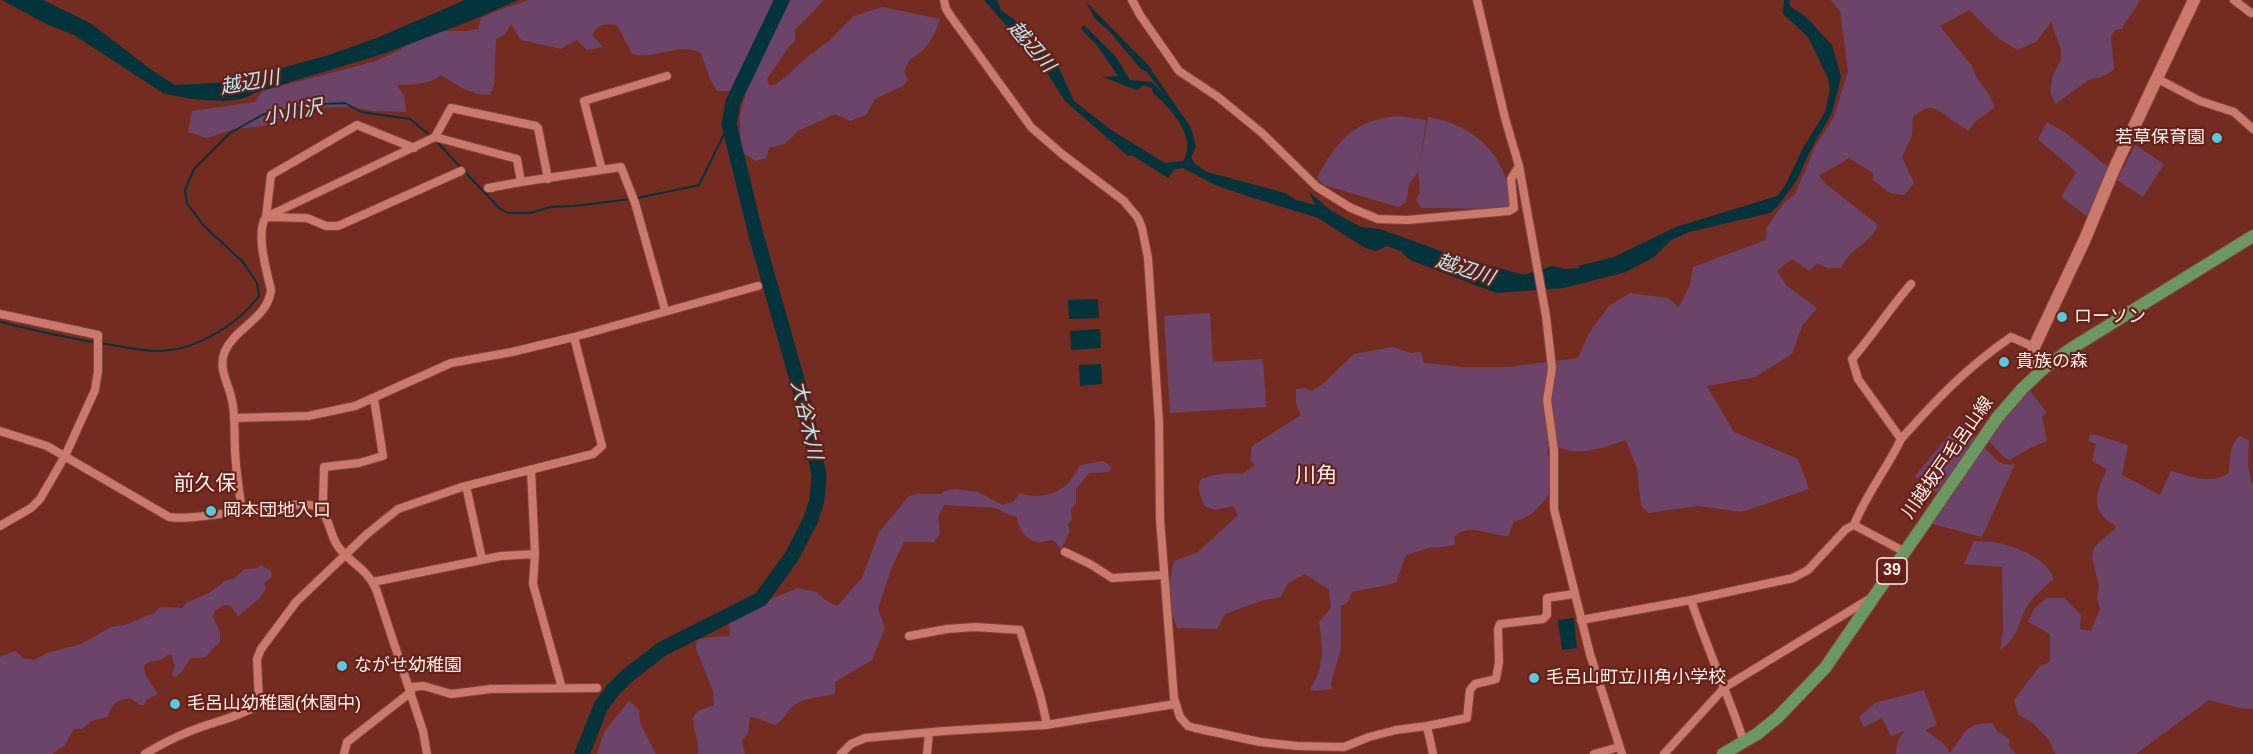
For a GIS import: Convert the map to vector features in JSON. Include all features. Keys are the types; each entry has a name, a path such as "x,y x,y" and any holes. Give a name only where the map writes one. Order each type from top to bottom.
{"main road":[{"name":"川越坂戸毛呂山線","path":"1722,754 1744,742 1778,717 1825,668 2008,403 2043,369 2098,330 2253,236"}],"street":[{"path":"944,0 946,9 952,18 1031,127 1062,154 1124,201 1138,218 1142,228 1148,258 1159,422 1160,519 1164,575 1175,704 1184,722 1194,728 1296,750 1344,747 1396,730 1467,718 1470,690 1475,684 1496,679 1500,624 1543,619 1547,615 1547,598 1574,594"},
{"path":"1132,0 1179,71 1262,133 1317,187 1351,208 1378,219 1407,220 1509,211 1514,208 1511,179 1519,166"},
{"path":"1477,0 1519,166 1544,307 1552,368 1547,400 1554,450 1554,509 1590,654 1620,751 1594,754"},
{"path":"2043,369 2034,356 2034,347 2085,239 2114,169 2194,0"},
{"path":"2234,0 2251,13"},
{"path":"602,170 584,100 667,76"},
{"path":"2158,79 2200,100 2234,112 2253,129"},
{"path":"266,217 435,137 451,108 536,126 548,179"},
{"path":"242,510 236,466 234,418 231,396 223,371 223,358 229,345 260,313 270,296 271,290 262,249 262,227 266,217 270,175 357,125 414,148"},
{"path":"435,137 517,159 521,182"},
{"path":"492,188 488,188 621,167 635,203 665,310"},
{"path":"266,217 307,218 326,226 338,226 461,171"},
{"path":"1901,439 1858,379 1852,359 1875,332 1888,310 1911,284"},
{"path":"234,418 308,416 347,408 374,399 390,389 451,363 512,352 574,337 758,286"},
{"path":"0,314 98,335 98,371 95,390 65,456 40,499 31,508 0,526"},
{"path":"145,754 203,726 227,720 256,706 259,702 257,659 261,649 296,602 367,534 398,509 466,486 593,453 602,446 574,337"},
{"path":"1581,620 1793,578 1808,570 1846,529 1854,525 1865,499 1901,439 1948,386 2011,337 2034,347"},
{"path":"374,399 383,456 360,463 324,467 321,509 337,545 367,573 373,582 423,731 427,754"},
{"path":"0,431 47,446 169,517 184,519 259,508 313,505 321,509"},
{"path":"531,470 535,554 533,584 562,688"},
{"path":"466,486 482,559"},
{"path":"1854,525 1905,552"},
{"path":"1065,552 1112,578 1164,575"},
{"path":"373,582 482,559 535,554"},
{"path":"1664,754 1725,687 1874,596"},
{"path":"1691,600 1706,646 1725,687 1744,742"},
{"path":"909,636 947,629 975,627 1020,630 1047,725"},
{"path":"344,754 347,742 410,690 424,686 451,694 491,689 597,688"},
{"path":"842,754 851,744 866,738 1047,725 1175,704"},
{"path":"1427,726 1433,754"},
{"path":"927,754 929,733"}],"shaded area":[{"path":"528,0 824,0 795,30 795,41 767,79 769,85 775,85 790,73 829,41 854,16 882,7 940,19 929,43 910,59 904,72 908,80 903,86 875,99 866,115 850,121 835,114 798,131 785,144 769,148 766,158 756,161 740,151 740,116 745,96 731,91 717,91 701,53 684,49 651,55 632,54 617,25 609,24 599,26 592,35 603,47 587,50 577,40 561,49 521,40 511,24 504,35 496,39 494,85 490,95 470,92 441,75 426,82 397,85 404,96 406,112 373,111 352,107 301,108 264,126 234,129 207,138 188,132 192,111 255,102 262,91 376,61 400,50 411,41 439,31 478,29 481,18"},
{"path":"1831,0 2140,0 2122,29 2115,30 2111,36 2114,70 2102,77 2090,79 2055,104 2050,91 2053,75 2061,60 2061,50 2051,22 2036,42 2017,50 1998,38 1969,10 1940,26 1971,65 1995,107 1975,122 1968,131 1943,113 1931,108 1913,117 1912,136 1902,157 1914,183 1904,195 1890,193 1873,180 1873,173 1849,158 1819,176 1878,225 1841,268 1827,268 1817,263 1809,271 1792,259 1777,271 1786,285 1817,308 1802,326 1792,354 1755,377 1707,386 1734,432 1798,459 1809,489 1742,512 1698,506 1648,513 1641,505 1637,469 1626,440 1581,451 1572,451 1556,445 1548,447 1547,454 1559,474 1542,504 1529,515 1514,521 1508,536 1473,530 1460,533 1454,537 1455,545 1432,547 1406,555 1396,582 1352,592 1348,602 1341,606 1341,648 1331,683 1332,689 1315,691 1310,689 1318,673 1322,657 1319,622 1331,608 1329,590 1305,574 1288,583 1281,597 1261,601 1225,614 1217,629 1177,628 1170,595 1174,561 1198,552 1238,515 1233,506 1215,510 1205,506 1199,490 1201,479 1222,474 1242,474 1255,465 1250,460 1252,446 1301,415 1296,403 1296,389 1304,388 1312,391 1324,383 1354,354 1392,347 1411,353 1421,352 1424,363 1464,367 1508,367 1578,358 1589,333 1609,306 1630,293 1668,298 1679,307 1690,285 1693,267 1766,240 1767,227 1783,204 1795,194 1815,147 1834,117 1848,71 1840,11"},
{"path":"1399,116 1426,120 1420,164 1428,117 1460,127 1487,146 1504,173 1509,189 1510,207 1507,209 1421,208 1416,200 1420,192 1418,172 1409,184 1406,202 1398,207 1324,185 1317,178 1332,153 1349,134 1370,122"},
{"path":"2047,122 2066,133 2109,168 2087,216 2061,197 2076,172 2038,139"},
{"path":"2135,145 2164,164 2143,197 2117,180"},
{"path":"1210,313 1213,362 1263,359 1266,407 1170,413 1164,316"},
{"path":"2030,391 2047,413 2042,416 2047,441 2010,460 2004,457 1988,440 2002,420"},
{"path":"1958,424 1962,424 1976,436 1937,493 1915,476"},
{"path":"2090,435 2128,445 2122,475 2160,495 2171,471 2208,479 2222,477 2229,473 2231,453 2236,440 2240,436 2249,440 2248,466 2253,483 2253,709 2209,700 2136,754 2055,754 2049,740 2034,724 2018,714 2014,700 2040,666 2050,662 2050,634 2028,622 2034,609 2046,598 2064,598 2081,615 2080,629 2091,631 2100,609 2097,598 2099,586 2092,558 2093,550 2115,529 2115,525 2106,519 2098,507 2098,492 2107,469 2092,461 2096,444 2088,441"},
{"path":"1982,447 2002,463 2015,464 1982,537 1929,523"},
{"path":"1103,461 1112,467 1109,472 1089,473 1076,489 1076,503 1071,509 1072,519 1068,525 1070,531 1061,550 1050,540 1041,542 1031,540 1021,530 1016,516 993,507 944,505 938,517 940,534 934,542 904,542 891,569 878,609 885,628 872,660 835,682 835,694 796,704 775,725 750,717 748,733 742,741 745,754 698,754 693,717 698,711 714,705 713,691 696,649 697,640 730,636 729,622 764,602 798,588 816,592 837,606 862,578 879,532 909,496 941,494 955,489 978,492 1003,505 1014,501 1020,493 1038,496 1056,492 1068,483 1080,465"},
{"path":"1974,541 1995,542 2023,551 2045,566 2054,579 2030,602 2011,641 2000,650 2003,631 2002,567 1964,564"},
{"path":"261,565 271,571 272,577 264,583 266,589 259,599 238,616 231,606 224,605 215,611 213,617 220,632 220,643 208,655 191,658 176,677 172,675 175,667 171,654 144,666 145,674 158,694 146,700 144,705 130,698 118,702 111,709 108,717 91,721 82,729 74,729 65,745 52,754 0,754 0,657 15,651 23,658 34,660 47,653 81,644 111,627 125,625 154,613 160,607 182,608 188,602 209,593 245,569 257,568"},
{"path":"1924,690 1937,725 1925,730 1944,744 1950,753 1962,735 1971,727 1992,723 1997,731 2009,739 2009,745 2016,754 1896,754 1898,741 1905,731 1891,736 1882,718 1864,727 1859,717 1875,703"},
{"path":"629,701 639,710 640,723 656,754 597,754 604,732"}],"water":[{"name":"越辺川","path":"2,0 43,0 90,23 175,85 230,82 329,55 379,37 465,0 518,0 389,52 246,97 223,101 184,98 163,93 74,35 46,24"},
{"name":"越辺川","path":"984,0 997,0 1001,10 1017,22 1043,51 1052,53 1074,101 1111,130 1165,163 1183,161 1187,152 1185,133 1174,114 1153,93 1152,88 1144,85 1137,90 1101,77 1118,76 1096,44 1081,29 1084,25 1116,57 1130,80 1152,82 1164,95 1147,72 1141,69 1109,31 1095,19 1086,2 1148,65 1191,128 1196,146 1191,157 1194,163 1207,172 1285,193 1296,200 1315,205 1309,192 1330,210 1361,227 1380,229 1455,256 1524,275 1552,266 1565,269 1581,268 1578,266 1614,257 1676,227 1777,196 1785,186 1803,148 1825,112 1830,90 1828,78 1808,37 1783,14 1784,0 1790,0 1791,7 1806,17 1832,45 1841,77 1832,113 1810,151 1797,180 1770,213 1689,232 1671,240 1654,257 1626,272 1564,288 1496,293 1410,260 1401,251 1387,246 1376,251 1365,248 1318,218 1215,185 1183,168 1175,169 1168,178 1132,155 1128,156 1065,101 1045,69"},
{"path":"1098,299 1099,318 1069,319 1068,300"},
{"path":"1100,329 1101,348 1071,350 1070,331"},
{"path":"1101,364 1102,384 1080,386 1079,365"},
{"path":"1574,618 1577,648 1562,650 1558,620"}],"waterway":[{"name":"大谷木川","path":"582,754 601,706 627,676 662,649 761,599 792,556 811,519 817,500 819,475 805,408 756,235 729,124 733,102 782,0"},
{"name":"小川沢","path":"0,322 70,338 150,351 190,346 229,325 259,296 257,283 243,262 203,225 187,203 185,190 194,169 230,133 264,114 323,104 345,103 361,112 410,119 431,136"},
{"name":"小川沢","path":"637,198 699,185 729,124"},
{"name":"小川沢","path":"435,140 499,208 508,213 530,213 551,207 631,199"}],"place":[{"name":"若草保育園","path":"2217,138"},
{"name":"ローソン","path":"2062,317"},
{"name":"貴族の森","path":"2004,362"},
{"name":"岡本団地入口","path":"211,511"},
{"name":"ながせ幼稚園","path":"342,666"},
{"name":"毛呂山町立川角小学校","path":"1534,678"},
{"name":"毛呂山幼稚園(休園中)","path":"175,704"}],"district":[{"name":"川角","path":"1316,476"},
{"name":"前久保","path":"205,484"}]}
